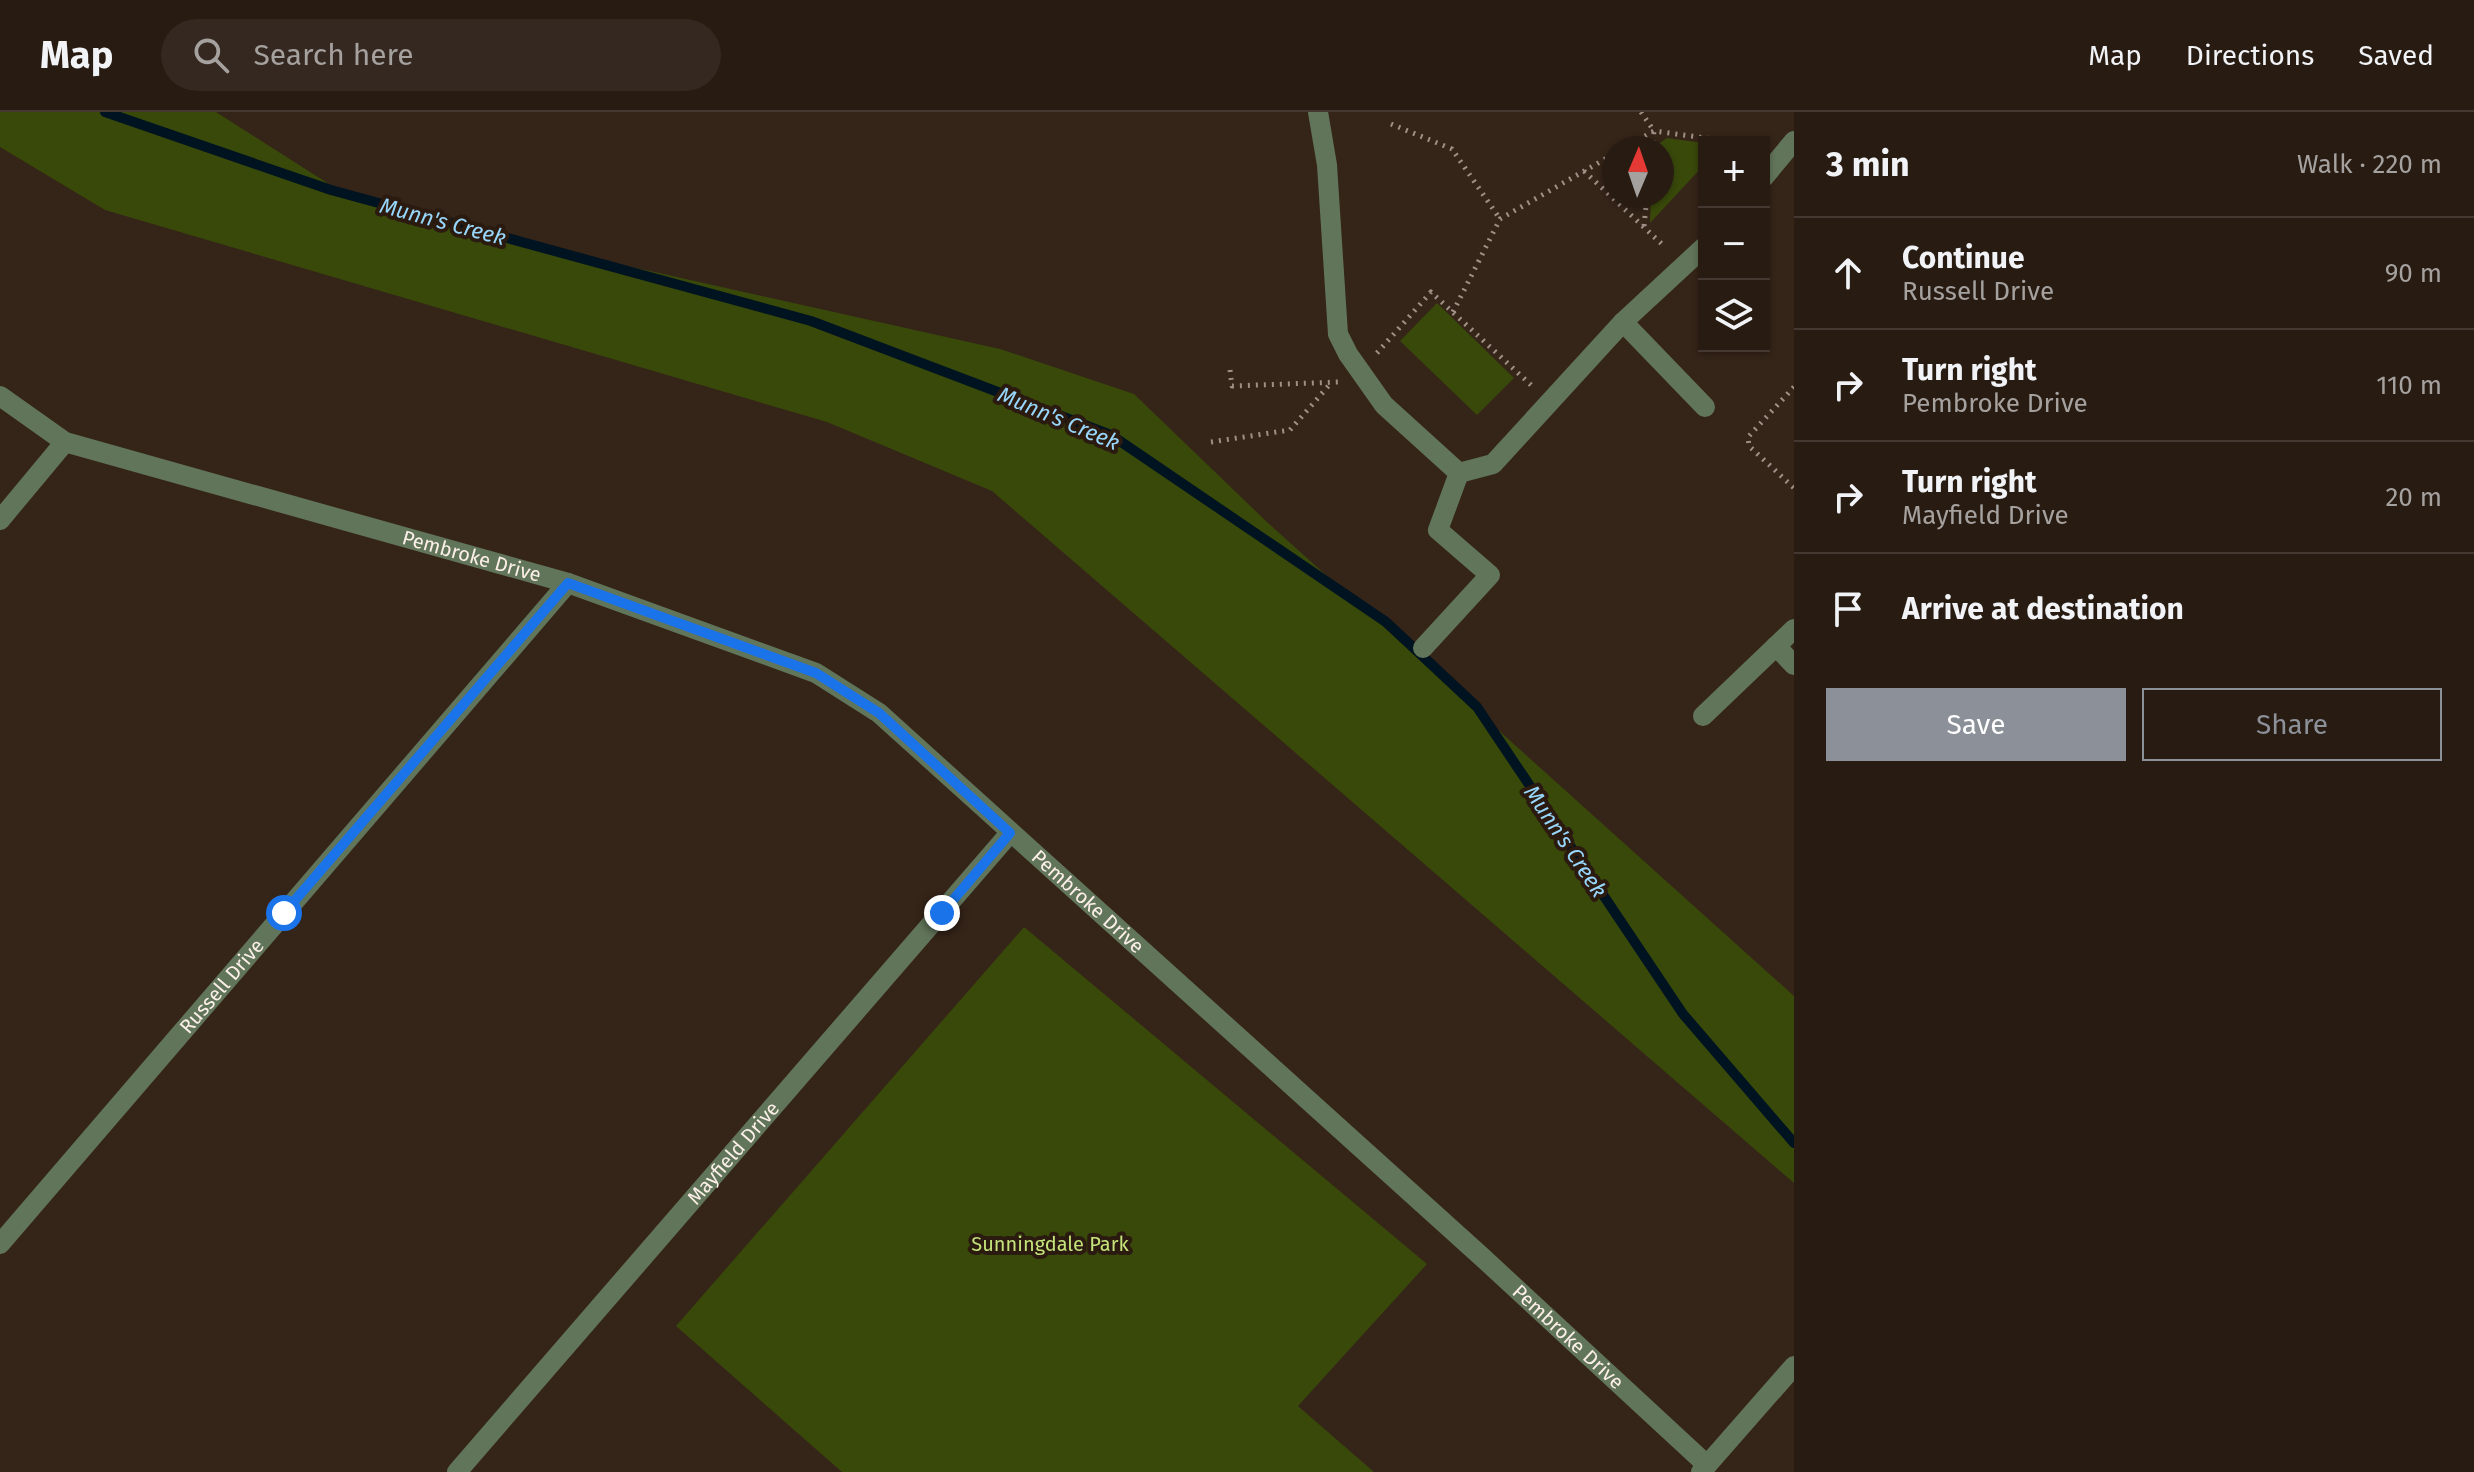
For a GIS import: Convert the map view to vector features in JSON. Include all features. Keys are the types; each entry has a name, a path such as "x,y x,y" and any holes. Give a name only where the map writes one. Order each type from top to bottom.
{"street":[{"path":"1318,112 1327,165 1338,334 1384,405 1459,473"},
{"path":"1770,170 1794,141"},
{"path":"1459,473 1493,464 1623,322 1698,252"},
{"path":"1623,322 1705,407"},
{"name":"Pembroke Drive","path":"0,396 65,442 568,583 816,673 879,713 1482,1257 1704,1468"},
{"path":"0,520 65,442"},
{"path":"1423,648 1490,575 1438,530 1459,473"},
{"name":"Russell Drive","path":"0,1244 568,583"},
{"path":"1703,716 1794,629"},
{"path":"1776,646 1794,665"},
{"name":"Mayfield Drive","path":"457,1472 1010,833"},
{"path":"1704,1468 1794,1366"}],"path":[{"path":"1641,112 1654,131 1653,136"},
{"path":"1391,124 1452,149 1500,219"},
{"path":"1645,136 1654,131 1698,137"},
{"path":"1453,312 1500,219 1602,161"},
{"path":"1584,171 1684,265"},
{"path":"1644,227 1646,208"},
{"path":"1230,370 1232,386 1332,383 1364,377 1431,292 1550,403"},
{"path":"1211,442 1290,430 1332,383"},
{"path":"1794,387 1748,437 1749,446 1794,488"}],"green space":[{"path":"0,112 216,112 340,191 529,244 1000,349 1134,394 1268,523 1794,996 1794,1183 992,491 827,422 105,210 0,147"},
{"path":"1674,139 1698,142 1698,171 1674,197"},
{"path":"1651,208 1664,208 1650,223"},
{"path":"1437,303 1514,378 1477,415 1400,341"},
{"name":"Sunningdale Park","path":"1024,927 1427,1264 1298,1406 1374,1472 842,1472 676,1326"}],"waterway":[{"name":"Munn's Creek","path":"105,112 331,190 811,321 1111,435 1386,622 1477,707 1683,1014 1794,1143"}],"route":[{"path":"284,913 568,583 816,673 879,713 1010,833 942,913"}]}
